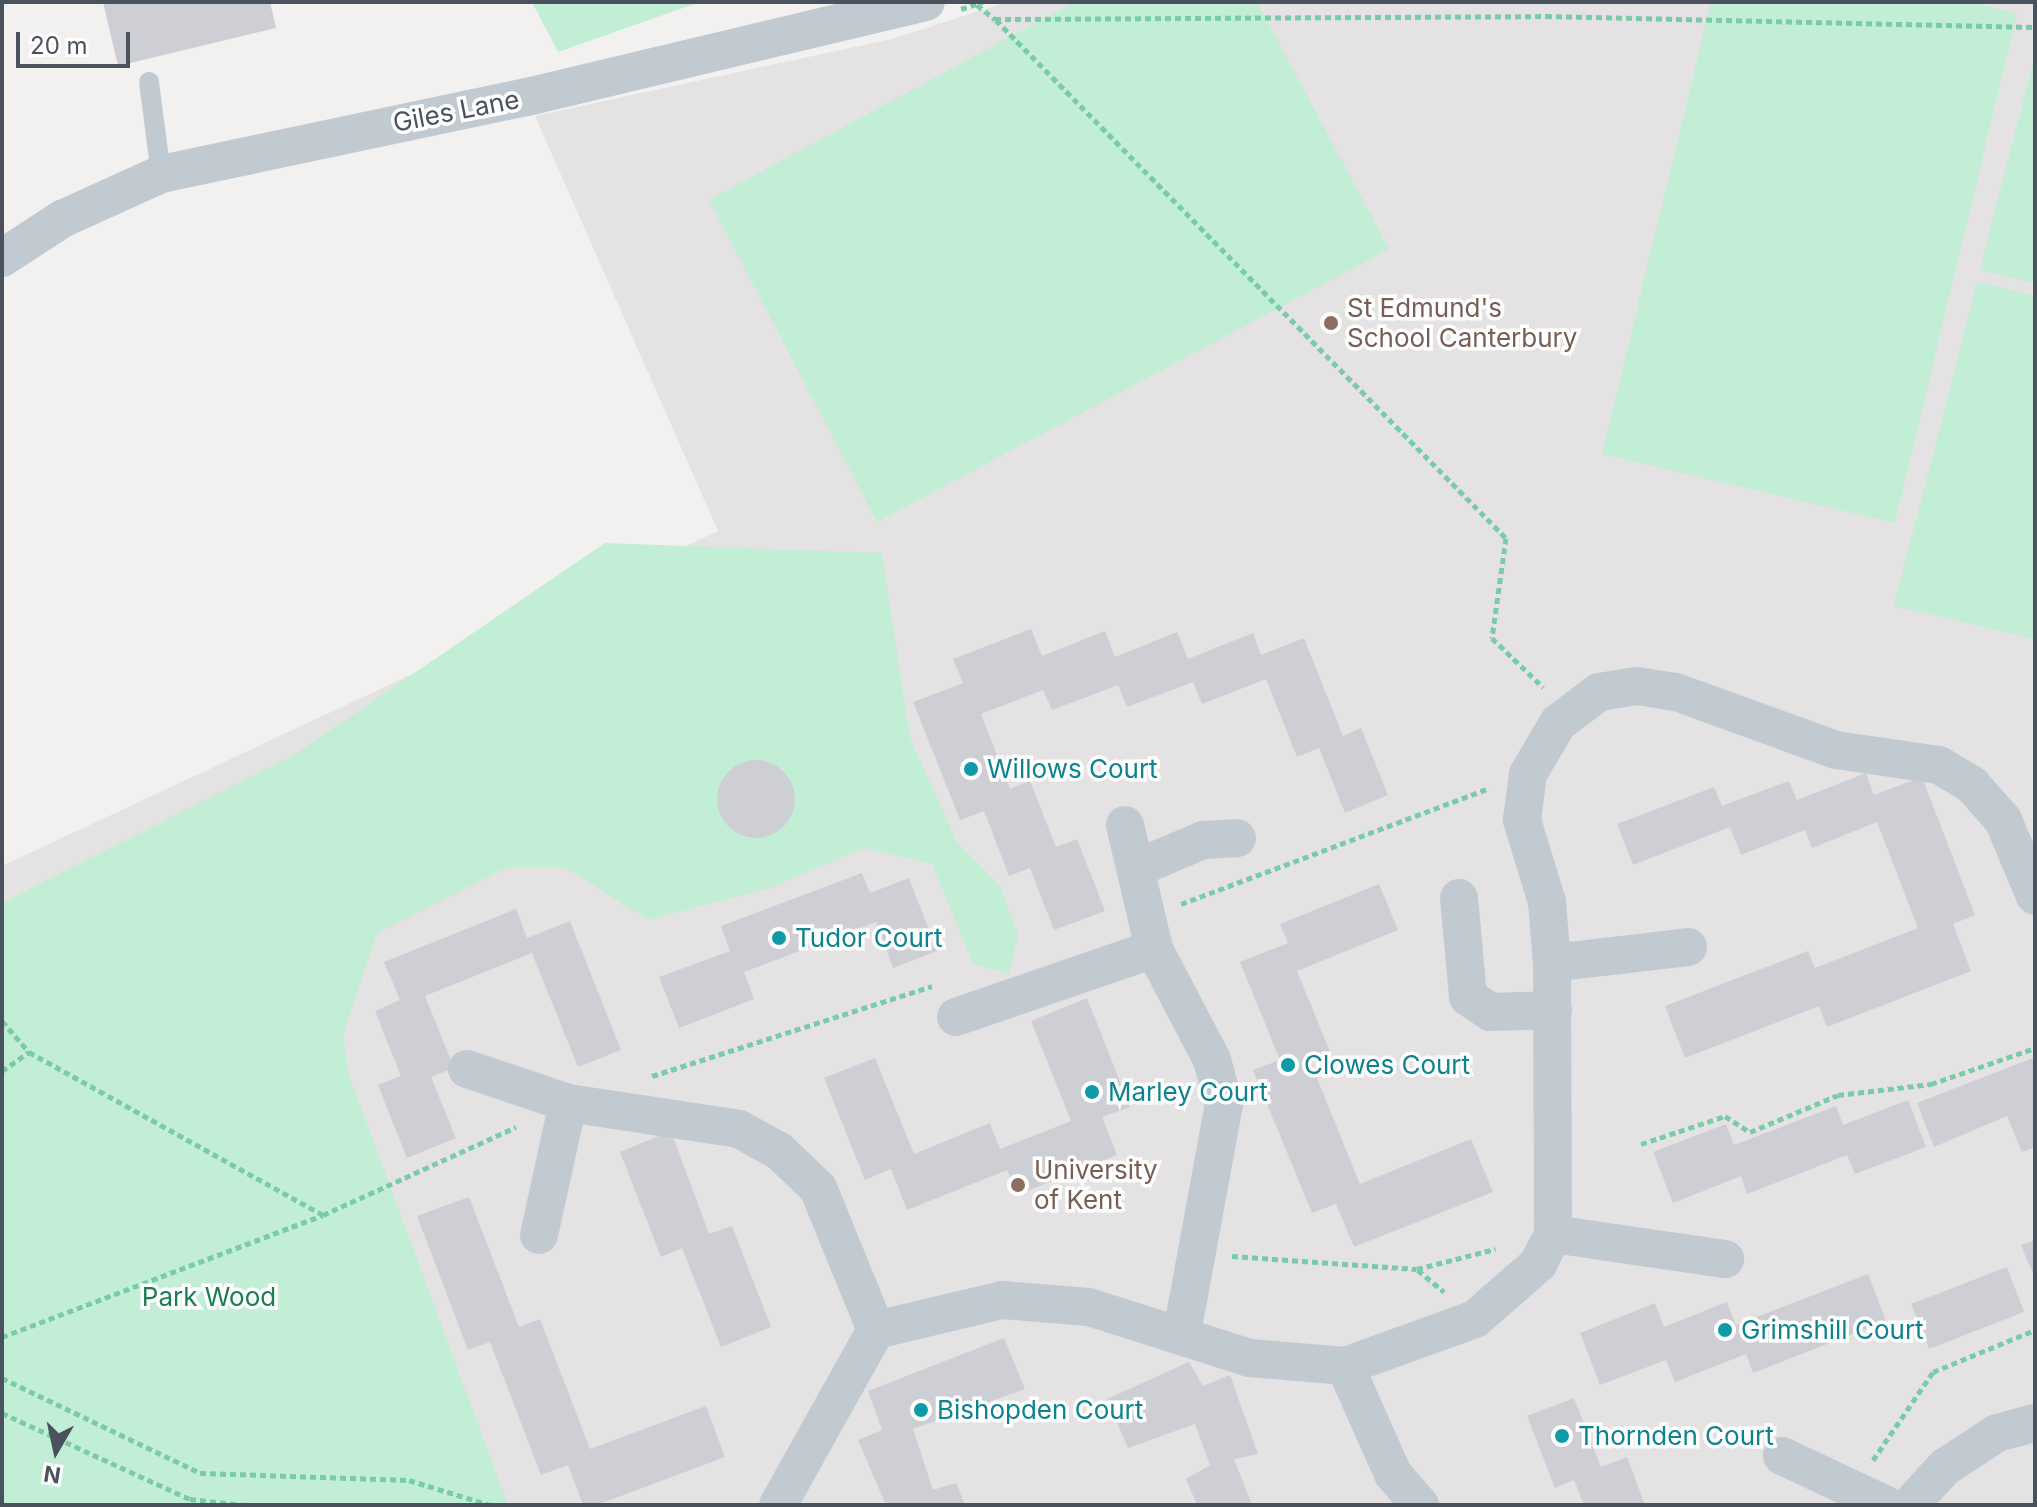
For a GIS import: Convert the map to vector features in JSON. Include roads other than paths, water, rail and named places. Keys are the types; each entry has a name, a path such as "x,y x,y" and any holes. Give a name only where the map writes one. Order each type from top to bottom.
{"street":[{"name":"Giles Lane","path":"2,258 62,219 161,174 527,97 926,2"},
{"path":"778,1505 876,1330 1002,1300 1089,1307 1182,1333 1250,1358 1345,1366 1475,1319 1538,1264 1553,1234 1552,963 1547,902 1522,820 1528,774 1558,723 1599,692 1637,686 1717,705 1836,750 1939,765 1972,785 2003,820 2035,896"},
{"path":"1125,825 1151,932 1212,1060 1224,1104 1202,1254 1182,1333"},
{"path":"1137,868 1203,840 1237,838"},
{"path":"1459,898 1468,997 1490,1012 1553,1010"},
{"path":"956,1017 1151,932"},
{"path":"1552,963 1688,947"},
{"path":"467,1069 568,1103 692,1118 739,1129 779,1151 818,1188 876,1330"},
{"path":"539,1235 568,1103"},
{"path":"1553,1234 1725,1259"},
{"path":"1345,1366 1393,1474 1420,1505"},
{"path":"1910,1505 1945,1467 1997,1433 2035,1423"},
{"path":"1782,1456 1871,1497"}],"lane":[{"path":"149,82 161,174"}],"place":[{"name":"St Edmund's School Canterbury","path":"1331,323"},
{"name":"Willows Court","path":"971,769"},
{"name":"Tudor Court","path":"779,938"},
{"name":"Clowes Court","path":"1288,1065"},
{"name":"Marley Court","path":"1092,1092"},
{"name":"University of Kent","path":"1018,1185"},
{"name":"Grimshill Court","path":"1725,1330"},
{"name":"Bishopden Court","path":"921,1410"},
{"name":"Thornden Court","path":"1562,1436"}],"park label":[{"name":"Park Wood","path":"209,1297"}]}
